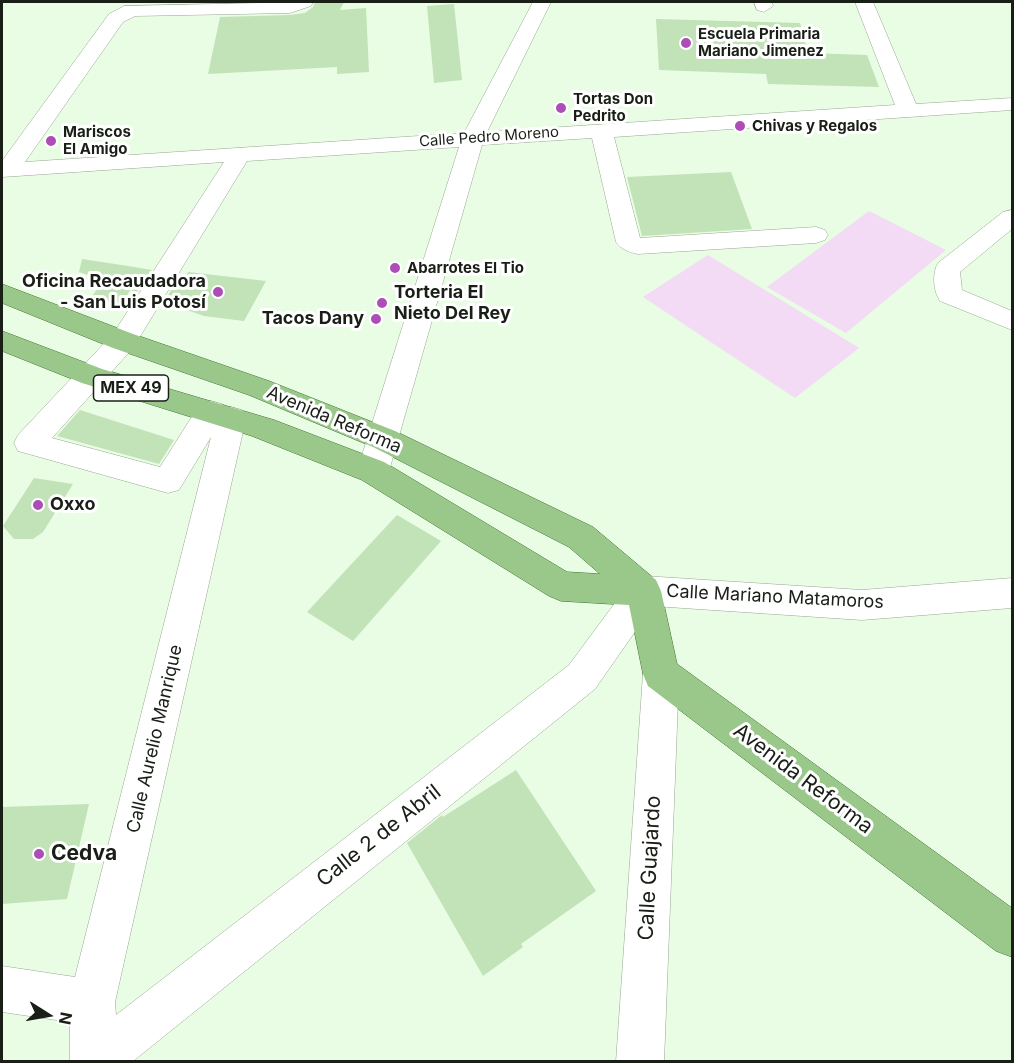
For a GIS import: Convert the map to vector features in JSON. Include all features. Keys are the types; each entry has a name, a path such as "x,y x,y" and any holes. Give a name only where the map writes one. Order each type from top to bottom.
{"main road":[{"name":"Avenida Reforma","path":"2,293 123,341 259,388 384,438 581,537 644,591"},
{"name":"Avenida Reforma","path":"2,340 92,376 235,420 373,471 561,586 644,591"},
{"path":"644,591 661,674"},
{"name":"Avenida Reforma","path":"661,674 1012,935"}],"street":[{"path":"4,170 116,18 131,10 290,7 304,2"},
{"path":"373,471 473,138 542,2"},
{"path":"864,2 909,112"},
{"name":"Calle Pedro Moreno","path":"4,170 240,156 601,129 1012,104"},
{"path":"601,129 629,242 638,246 816,235"},
{"path":"235,420 168,481 29,443 123,341 240,156"},
{"path":"1012,217 947,269 950,295 1012,321"},
{"name":"Calle Aurelio Manrique","path":"94,1061 92,1002 235,420"},
{"name":"Calle Mariano Matamoros","path":"644,591 862,605 1012,593"},
{"name":"Calle 2 de Abril","path":"94,1061 582,677 644,591"},
{"name":"Calle Guajardo","path":"640,1062 661,674"},
{"path":"2,989 92,1002"}],"shaded area":[{"path":"869,211 946,250 846,333 767,287"},
{"path":"708,255 859,348 795,398 643,297"}],"building":[{"path":"315,2 344,2 340,10 366,8 369,72 337,74 337,67 208,74 220,17 305,13 313,7"},
{"path":"454,4 462,80 434,83 427,6"},
{"path":"656,19 800,23 808,53 867,55 879,87 768,84 766,74 659,70"},
{"path":"731,172 752,229 642,236 627,177"},
{"path":"82,259 152,270 137,292 130,290 122,306 93,295 103,280 79,272"},
{"name":"Oficina Recaudadora - San Luis Potosí","path":"188,272 266,281 244,321 204,316 164,302 180,275 186,276"},
{"path":"80,410 174,440 159,464 57,436"},
{"name":"Oxxo","path":"34,478 73,484 43,532 33,539 14,539 3,526"},
{"path":"397,515 441,541 353,641 307,612"},
{"path":"516,770 596,891 521,944 523,947 483,976 407,843 442,815 443,817"},
{"name":"Cedva","path":"89,804 67,899 2,904 2,807"}],"place":[{"name":"Escuela Primaria Mariano Jimenez","path":"686,43"},
{"name":"Tortas Don Pedrito","path":"561,108"},
{"name":"Chivas y Regalos","path":"740,126"},
{"name":"Mariscos El Amigo","path":"51,141"},
{"name":"Abarrotes El Tio","path":"395,268"},
{"name":"Oficina Recaudadora - San Luis Potosí","path":"218,292"},
{"name":"Torteria El Nieto Del Rey","path":"382,303"},
{"name":"Tacos Dany","path":"376,319"},
{"name":"Oxxo","path":"38,505"},
{"name":"Cedva","path":"39,854"}]}
